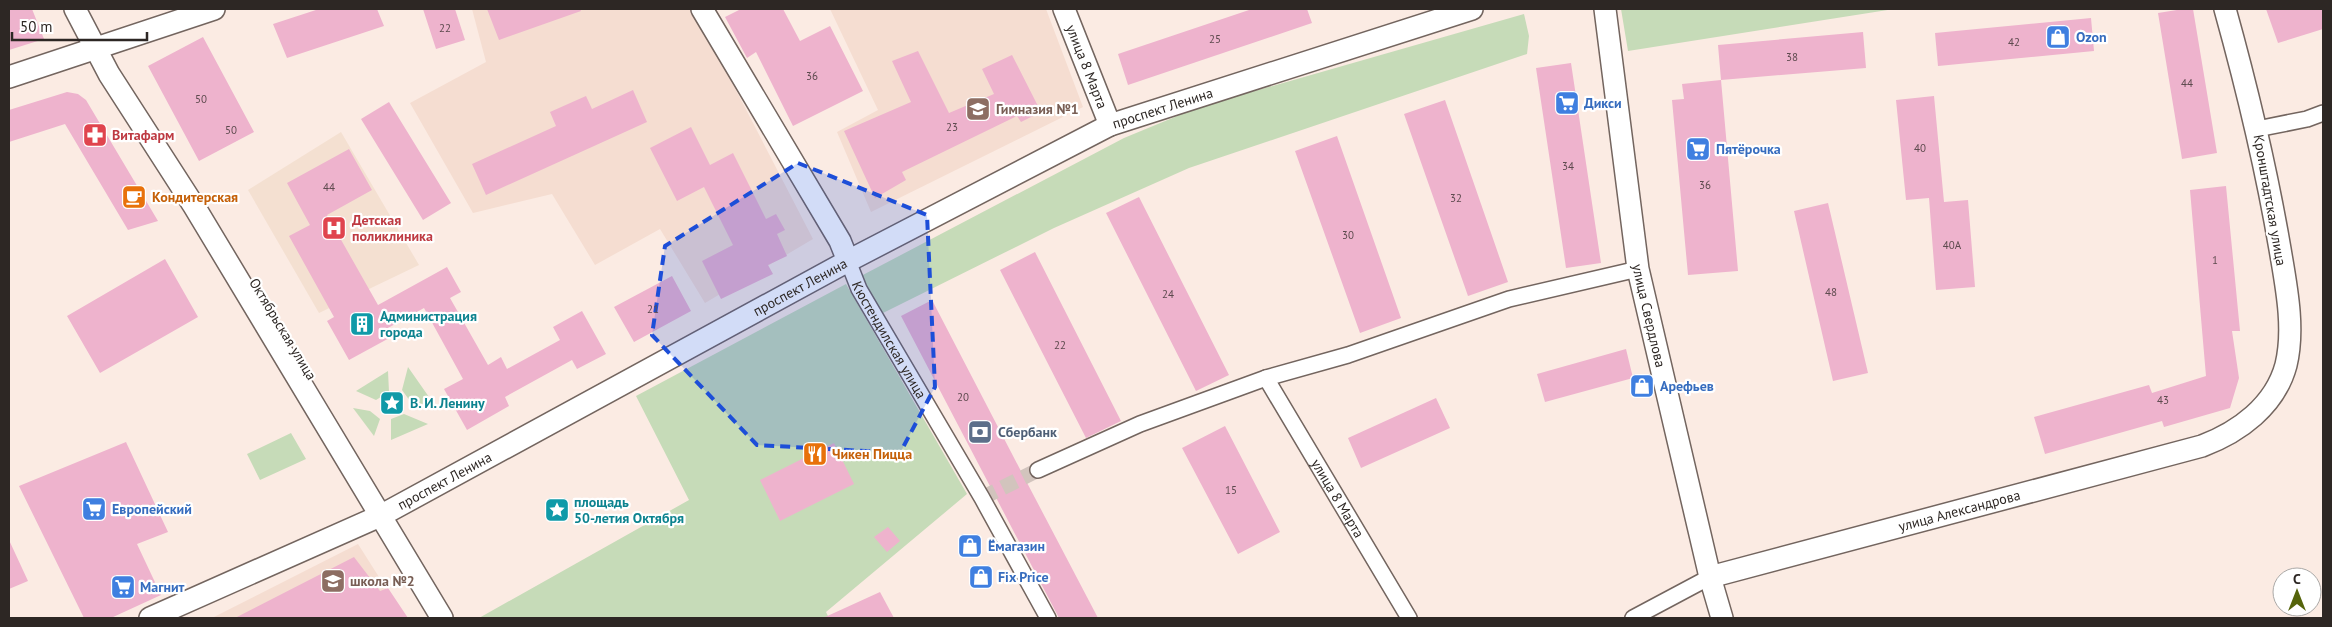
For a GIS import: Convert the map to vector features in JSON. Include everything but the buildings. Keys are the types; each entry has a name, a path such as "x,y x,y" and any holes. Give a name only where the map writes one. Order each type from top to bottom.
{"main road":[{"name":"Октябрьская улица","path":"75,9 109,74 386,512 458,618"},
{"path":"9,77 214,9"},
{"name":"Кюстендилская улица","path":"702,9 840,240 848,261"},
{"name":"улица 8 Марта","path":"1064,9 1110,126"},
{"name":"проспект Ленина","path":"150,618 386,512 848,261 1110,126 1472,9"},
{"name":"улица Свердлова","path":"1605,9 1638,269 1710,577 1722,618"},
{"name":"Кронштадтская улица","path":"2225,9 2258,129 2282,266 2289,342 2286,365 2274,392"},
{"name":"Октябрьская улица","path":"95,48 137,100 237,254 386,512 442,618"},
{"name":"улица Александрова","path":"1710,577 2202,446 2223,438 2243,426 2264,406 2274,392"}],"street":[{"path":"2258,129 2307,119 2323,113"},
{"name":"Кюстендилская улица","path":"848,261 859,289 982,498 1048,618"},
{"path":"1038,470 1140,424 1266,378 1348,355 1509,299 1638,269"},
{"name":"улица 8 Марта","path":"1266,378 1409,618"},
{"name":"улица Александрова","path":"1633,618 1710,577"}],"highlighted area":[{"path":"798,163 927,215 935,387 900,453 757,445 652,335 665,246"}],"shaded area":[{"path":"472,9 694,9 813,239 705,303 660,229 595,265 552,194 473,213 410,103 486,62"},
{"name":"Гимназия №1","path":"830,9 1046,9 1083,107 871,212 837,132 878,110"},
{"name":"Детская поликлиника","path":"341,132 419,265 319,313 248,190"},
{"name":"школа №2","path":"358,544 405,618 212,618"}],"green space":[{"path":"1621,9 1894,9 1628,51"},
{"path":"1524,14 1529,36 1527,54 1189,168 1054,228 883,313 859,277 1124,138 1199,107"},
{"path":"846,284 967,494 826,612 829,618 479,618 689,500 636,396"},
{"path":"408,367 436,407 410,401 402,390"},
{"path":"388,371 389,392 376,400 356,391"},
{"path":"353,408 370,411 380,419 374,436"},
{"path":"404,414 428,424 391,440 391,419"},
{"path":"291,433 306,459 260,480 247,454"}],"tunnel":[{"path":"982,498 1038,470"}],"place":[{"name":"Ozon","path":"2058,37"},
{"name":"Дикси","path":"1567,103"},
{"name":"Гимназия №1","path":"978,109"},
{"name":"Витафарм","path":"95,135"},
{"name":"Пятёрочка","path":"1698,149"},
{"name":"Кондитерская","path":"134,197"},
{"name":"Детская поликлиника","path":"334,228"},
{"name":"Администрация города","path":"362,324"},
{"name":"Арефьев","path":"1642,386"},
{"name":"В. И. Ленину","path":"392,403"},
{"name":"Сбербанк","path":"980,432"},
{"name":"Чикен Пицца","path":"815,454"},
{"name":"Европейский","path":"94,509"},
{"name":"площадь 50-летия Октября","path":"557,510"},
{"name":"Ёмагазин","path":"970,546"},
{"name":"Fix Price","path":"981,577"},
{"name":"школа №2","path":"333,581"},
{"name":"Магнит","path":"123,587"}]}
